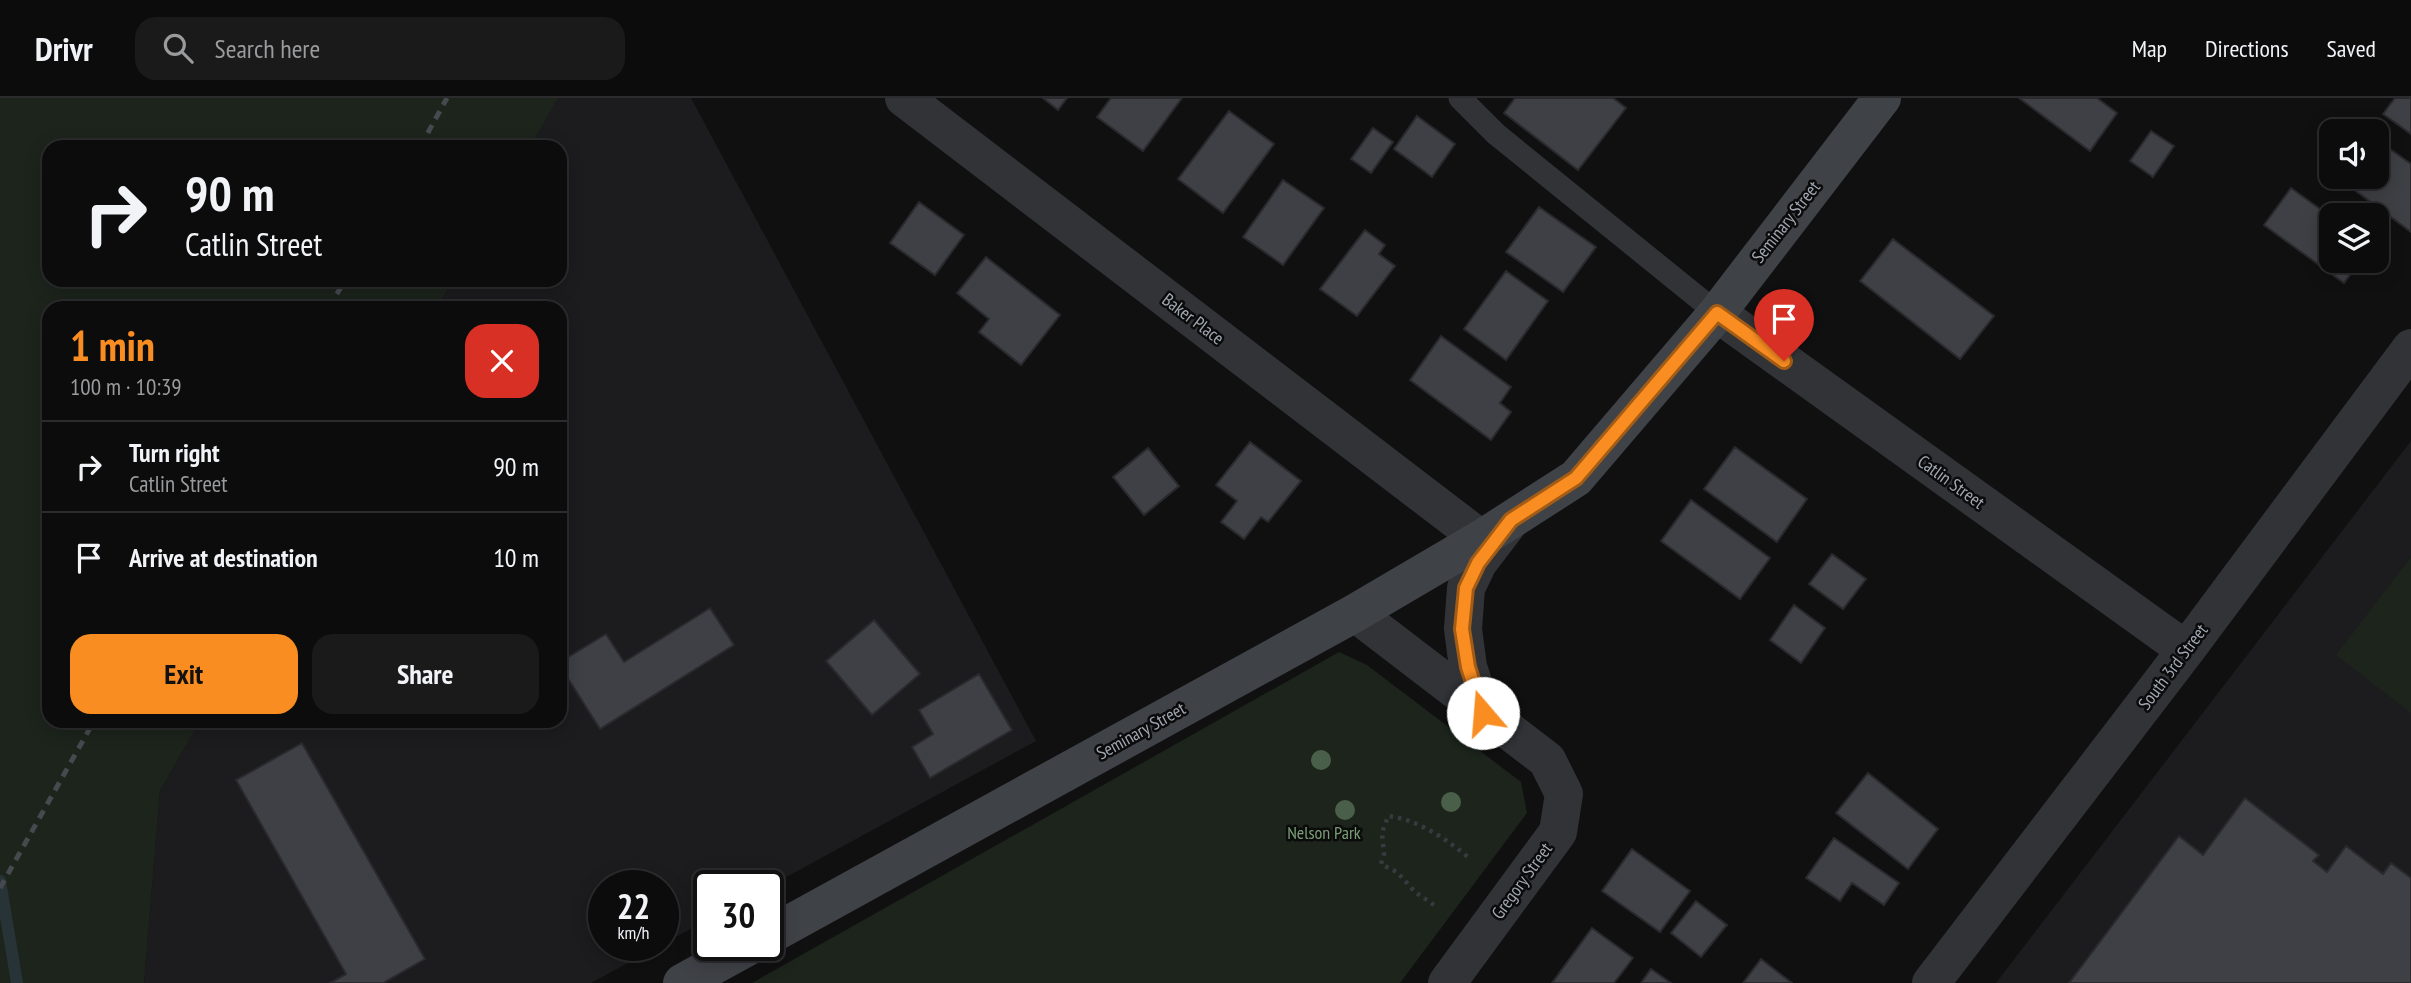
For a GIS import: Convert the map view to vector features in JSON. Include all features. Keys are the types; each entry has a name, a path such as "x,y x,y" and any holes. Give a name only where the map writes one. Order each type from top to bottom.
{"street":[{"name":"Baker Place","path":"904,98 1496,530"},
{"name":"Seminary Street","path":"784,927 1355,614 1496,530 1576,478 1717,313 1882,98"},
{"name":"Catlin Street","path":"1717,313 2186,650"},
{"name":"South 3rd Street","path":"1930,983 2186,650 2411,348"},
{"name":"Seminary Street","path":"1483,713 1468,667 1462,629 1466,588 1496,530"},
{"name":"Gregory Street","path":"1355,614 1547,760 1564,793 1558,832 1447,983"},
{"path":"682,983 722,961"}],"lane":[{"path":"1460,98 1496,135 1717,313"}],"path":[{"path":"1434,905 1415,892 1397,872 1381,864 1384,854 1382,833 1388,816 1433,833 1469,858"}],"shaded area":[{"path":"558,98 691,98 1036,741 784,878 784,870 693,870 693,928 679,935 679,870 588,870 588,961 632,961 591,983 144,983 160,791 196,728 567,728 567,301 441,301 449,287 567,287 567,140 534,140"},
{"path":"2411,441 2411,983 1996,983"}],"green space":[{"path":"0,98 558,98 534,140 42,140 42,287 449,287 441,301 42,301 42,728 196,728 160,791 144,983 0,983"},
{"path":"2411,557 2411,713 2336,655"},
{"name":"Nelson Park","path":"1339,652 1367,665 1521,782 1527,813 1400,983 752,983"}],"building":[{"path":"1043,98 1067,98 1058,110"},
{"path":"1111,98 1182,98 1143,151 1097,117"},
{"path":"1515,98 1613,98 1626,108 1578,170 1504,113"},
{"path":"2019,98 2097,98 2117,113 2090,151"},
{"path":"2395,98 2411,98 2411,134 2383,114"},
{"path":"1229,111 1274,144 1223,213 1178,179"},
{"path":"1417,116 1455,144 1432,177 1394,149"},
{"path":"1373,128 1393,142 1371,173 1351,159"},
{"path":"2151,131 2174,146 2153,177 2130,161"},
{"path":"2389,148 2411,164 2411,232 2389,216 2389,203 2372,203 2353,189 2389,189"},
{"path":"1283,180 1324,208 1283,265 1243,237"},
{"path":"2291,188 2319,208 2319,265 2264,225"},
{"path":"919,202 964,235 935,275 890,243"},
{"path":"1539,207 1596,247 1563,292 1506,252"},
{"path":"1365,230 1385,245 1379,254 1395,266 1357,316 1320,289"},
{"path":"1893,239 1994,316 1960,359 1860,281"},
{"path":"986,257 1060,315 1021,365 979,332 989,319 957,293"},
{"path":"1506,271 1548,301 1506,360 1464,329"},
{"path":"2330,273 2351,273 2344,283"},
{"path":"1441,336 1511,387 1500,403 1511,412 1491,440 1410,380"},
{"path":"1250,442 1301,481 1268,522 1261,517 1244,539 1221,522 1237,501 1216,485"},
{"path":"1735,447 1807,499 1777,542 1704,489"},
{"path":"1148,448 1179,486 1144,515 1113,477"},
{"path":"1691,500 1770,558 1740,599 1661,541"},
{"path":"1832,554 1866,579 1843,609 1809,584"},
{"path":"1794,605 1825,628 1801,663 1770,640"},
{"path":"710,608 734,645 600,729 567,677 567,658 606,634 624,662"},
{"path":"874,620 920,674 872,715 826,661"},
{"path":"979,674 1012,730 930,778 912,747 933,734 919,710"},
{"path":"302,743 425,959 383,983 330,983 346,974 236,780"},
{"path":"1868,773 1938,829 1908,869 1836,813"},
{"path":"2245,798 2319,855 2313,861 2327,872 2346,846 2383,874 2391,863 2411,878 2411,983 2069,983 2179,836 2203,855"},
{"path":"1834,838 1899,883 1884,905 1852,883 1840,901 1806,878"},
{"path":"1632,849 1690,891 1660,932 1602,891"},
{"path":"1696,901 1727,925 1701,957 1671,933"},
{"path":"1592,928 1633,958 1614,983 1552,983"},
{"path":"1761,959 1792,983 1743,983"},
{"path":"1651,969 1671,983 1641,983"}],"waterway":[{"path":"0,881 17,983"}],"railway":[{"path":"424,140 447,98"},
{"path":"333,301 341,287"},
{"path":"0,888 90,728"}],"route":[{"path":"1483,713 1468,667 1462,629 1466,588 1478,563 1511,520 1576,478 1717,313 1784,361"}]}
